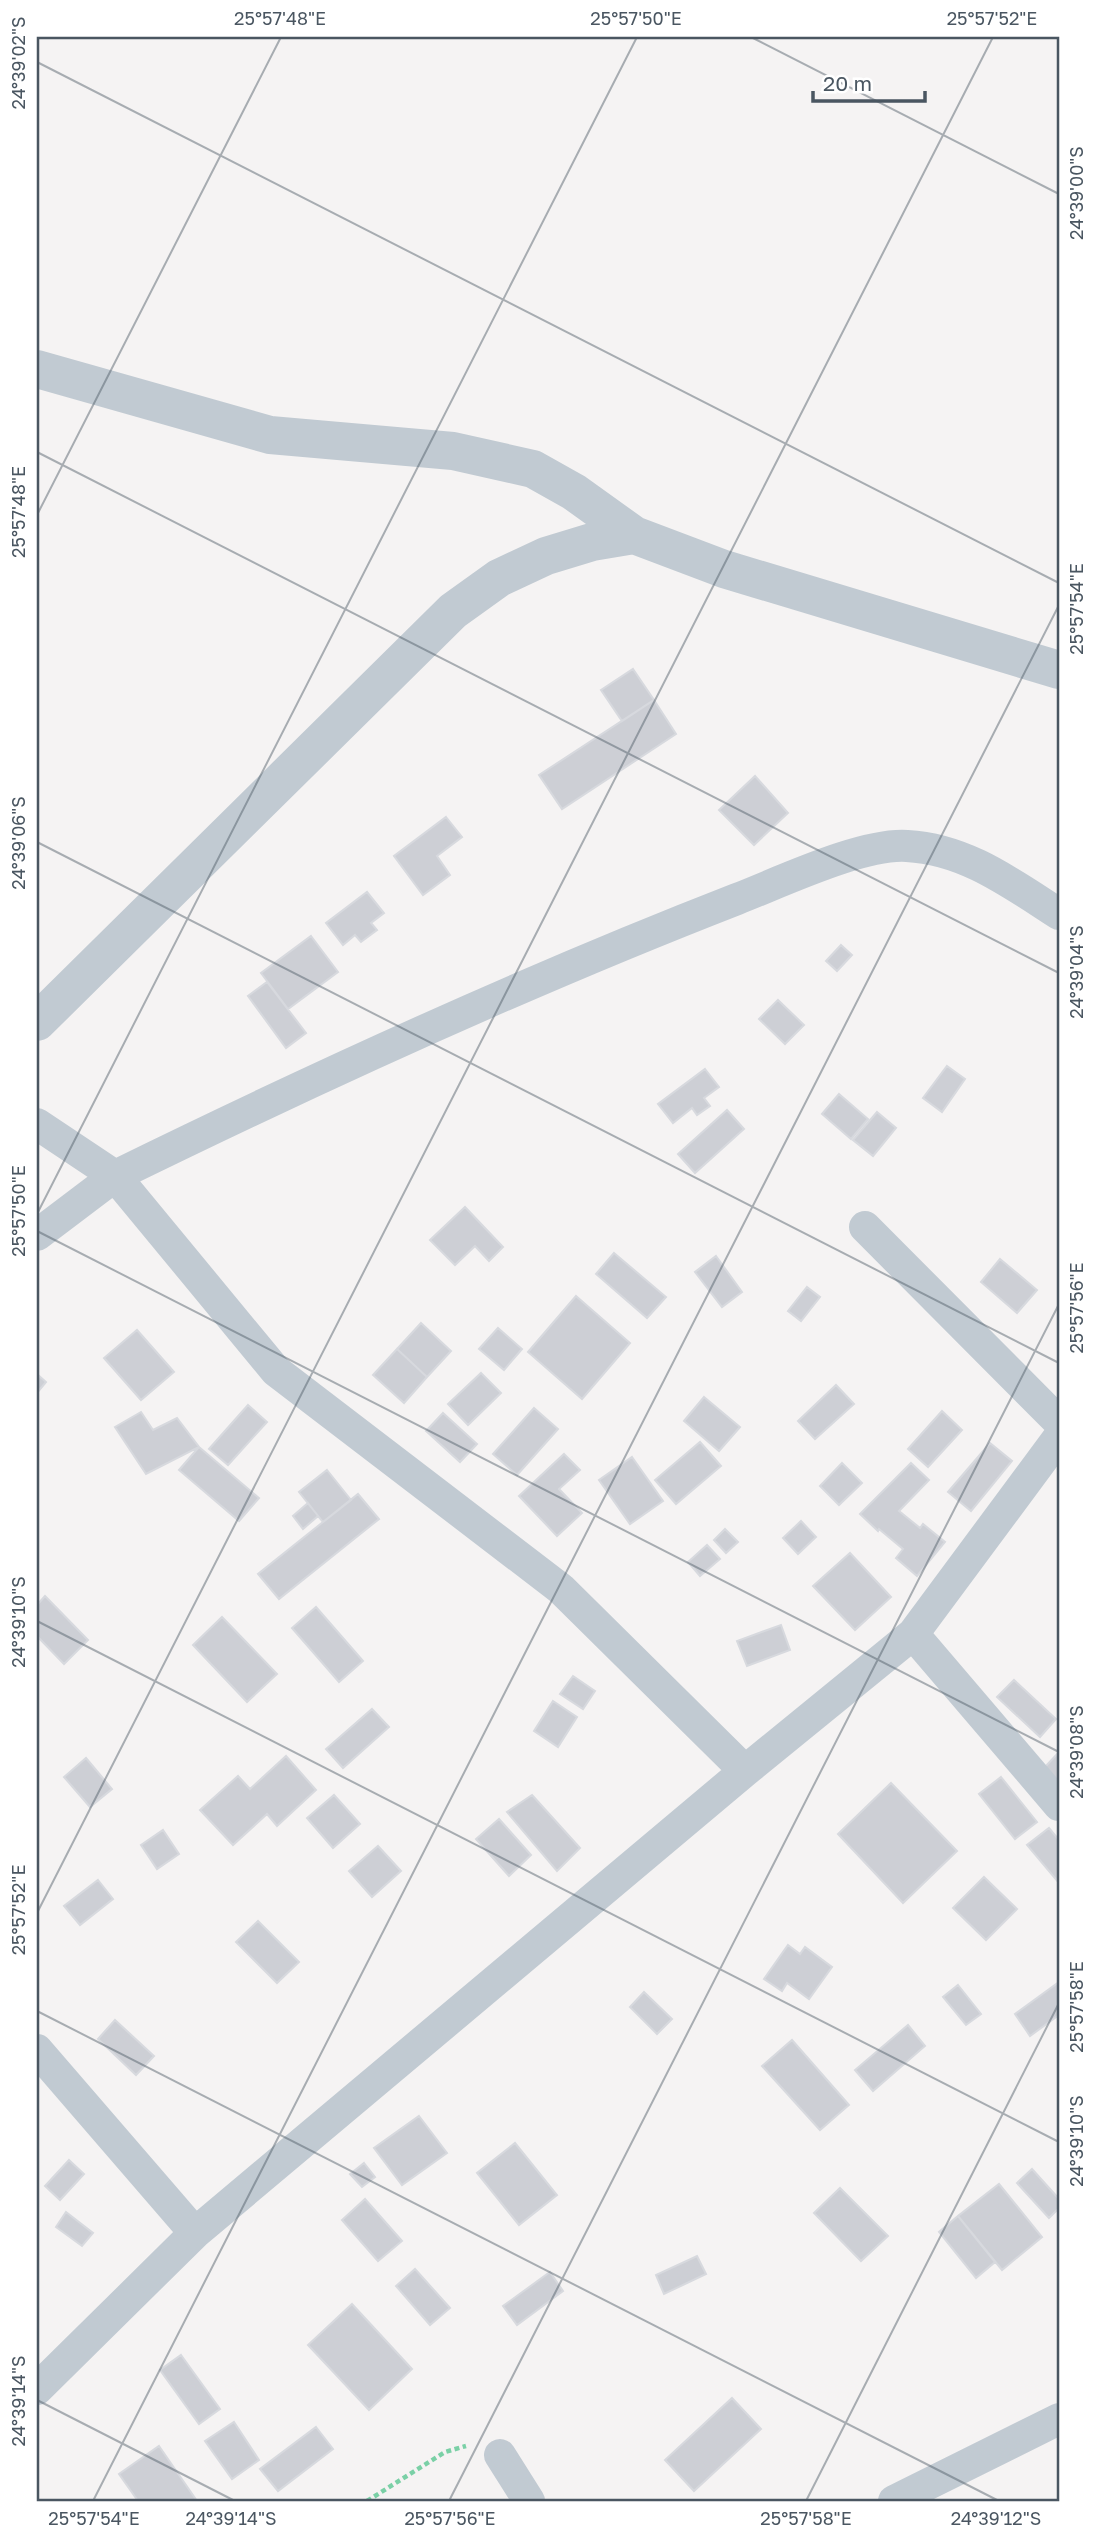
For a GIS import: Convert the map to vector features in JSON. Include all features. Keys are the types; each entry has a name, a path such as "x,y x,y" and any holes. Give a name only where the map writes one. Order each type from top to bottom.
{"street":[{"path":"37,369 270,435 453,451 533,469 574,492 634,535 724,569 1059,670"},
{"path":"37,1022 453,611 499,578 546,556 592,542 634,535"},
{"path":"37,1235 115,1176 280,1095 646,934 836,861 881,847 907,846 964,859 994,872 1059,915"},
{"path":"37,1124 115,1176 276,1371 561,1589 745,1772"},
{"path":"865,1227 1059,1422"},
{"path":"37,2389 195,2233 913,1634 1059,1437"},
{"path":"913,1634 1059,1805"},
{"path":"37,2050 195,2233"},
{"path":"894,2501 1059,2420"},
{"path":"500,2455 529,2501"}],"path":[{"path":"367,2501 458,2446 486,2448 500,2455"}],"building":[{"path":"633,669 654,700 622,721 601,690"},
{"path":"654,700 676,734 562,809 539,775"},
{"path":"755,776 788,813 754,845 719,810"},
{"path":"446,817 462,837 437,856 450,875 423,895 394,856"},
{"path":"367,892 384,913 371,923 377,930 361,942 355,935 343,945 326,923"},
{"path":"311,936 338,972 288,1009 261,973"},
{"path":"841,945 852,955 837,971 826,961"},
{"path":"267,982 306,1033 286,1048 248,996"},
{"path":"778,1000 804,1025 785,1044 759,1019"},
{"path":"947,1066 965,1079 942,1112 923,1098"},
{"path":"705,1069 719,1087 704,1098 710,1106 697,1115 692,1108 673,1123 658,1104"},
{"path":"839,1094 868,1119 851,1139 822,1114"},
{"path":"727,1110 744,1129 695,1173 678,1154"},
{"path":"877,1112 896,1128 873,1156 853,1140"},
{"path":"465,1207 503,1247 489,1261 475,1246 455,1265 430,1240"},
{"path":"614,1253 666,1297 647,1318 596,1274"},
{"path":"716,1256 742,1292 722,1307 695,1272"},
{"path":"1000,1259 1037,1290 1017,1313 981,1282"},
{"path":"807,1287 820,1297 801,1321 788,1311"},
{"path":"576,1296 630,1343 582,1399 528,1352"},
{"path":"421,1323 451,1351 427,1377 397,1349"},
{"path":"498,1328 522,1349 504,1370 479,1349"},
{"path":"137,1330 174,1372 141,1400 104,1358"},
{"path":"397,1349 427,1377 404,1403 373,1375"},
{"path":"481,1373 501,1393 468,1425 448,1404"},
{"path":"37,1374 46,1382 37,1393"},
{"path":"836,1385 854,1404 815,1439 798,1421"},
{"path":"704,1397 740,1427 719,1451 684,1421"},
{"path":"248,1405 267,1422 228,1465 209,1449"},
{"path":"534,1408 558,1429 517,1475 493,1454"},
{"path":"942,1411 962,1430 928,1467 908,1449"},
{"path":"141,1412 153,1430 177,1418 199,1447 146,1474 115,1427"},
{"path":"443,1413 477,1444 460,1462 426,1431"},
{"path":"700,1442 721,1466 676,1504 655,1480"},
{"path":"990,1443 1012,1461 971,1511 948,1492"},
{"path":"199,1447 259,1498 239,1521 179,1470"},
{"path":"564,1454 580,1470 559,1489 582,1513 557,1536 519,1496"},
{"path":"632,1457 663,1501 630,1524 599,1480"},
{"path":"842,1463 862,1483 839,1505 820,1486"},
{"path":"911,1463 929,1480 899,1511 920,1528 923,1524 945,1542 917,1576 896,1558 903,1549 860,1514"},
{"path":"327,1470 351,1500 323,1522 299,1492"},
{"path":"358,1494 379,1519 279,1599 258,1574"},
{"path":"308,1503 318,1516 303,1529 293,1516"},
{"path":"801,1521 816,1537 798,1554 783,1538"},
{"path":"725,1529 738,1542 726,1553 714,1540"},
{"path":"707,1545 720,1559 700,1576 688,1562"},
{"path":"850,1553 891,1597 855,1630 813,1586"},
{"path":"45,1596 88,1640 64,1664 37,1636 37,1605"},
{"path":"316,1607 363,1661 339,1682 292,1628"},
{"path":"222,1617 277,1674 247,1702 193,1645"},
{"path":"781,1625 790,1650 747,1666 737,1641"},
{"path":"573,1676 595,1691 583,1709 560,1694"},
{"path":"1014,1680 1056,1719 1040,1737 997,1697"},
{"path":"553,1701 577,1717 558,1747 534,1731"},
{"path":"372,1709 389,1727 343,1768 326,1749"},
{"path":"1059,1752 1059,1783 1044,1768"},
{"path":"286,1756 316,1790 277,1826 267,1814 233,1845 200,1810 238,1776 250,1789"},
{"path":"86,1758 112,1789 90,1807 64,1777"},
{"path":"1001,1777 1037,1822 1015,1839 979,1794"},
{"path":"891,1783 957,1851 903,1903 838,1834"},
{"path":"334,1795 360,1824 333,1848 307,1818"},
{"path":"532,1795 580,1848 557,1871 507,1812"},
{"path":"499,1819 531,1855 509,1876 476,1839"},
{"path":"1049,1828 1059,1840 1059,1883 1027,1845"},
{"path":"163,1830 179,1854 157,1869 141,1845"},
{"path":"378,1846 401,1871 372,1897 349,1871"},
{"path":"984,1877 1017,1909 986,1940 953,1908"},
{"path":"98,1880 113,1899 80,1925 64,1906"},
{"path":"258,1921 299,1962 277,1983 236,1942"},
{"path":"788,1945 800,1954 805,1947 832,1967 809,1999 787,1983 782,1991 764,1979"},
{"path":"1059,1982 1059,2015 1030,2036 1015,2014"},
{"path":"958,1985 981,2014 966,2025 943,1997"},
{"path":"644,1992 672,2019 657,2034 630,2007"},
{"path":"115,2020 154,2056 136,2075 98,2039"},
{"path":"908,2025 925,2046 873,2091 855,2070"},
{"path":"792,2040 849,2105 820,2130 762,2066"},
{"path":"419,2116 447,2153 402,2185 374,2148"},
{"path":"515,2143 557,2195 519,2225 477,2173"},
{"path":"69,2160 84,2174 60,2200 45,2186"},
{"path":"364,2163 375,2177 362,2187 350,2174"},
{"path":"1032,2169 1059,2199 1059,2208 1049,2218 1017,2183"},
{"path":"999,2184 1042,2237 1002,2270 958,2216"},
{"path":"840,2188 888,2236 861,2261 814,2213"},
{"path":"365,2199 402,2241 378,2261 342,2220"},
{"path":"66,2212 93,2233 82,2246 56,2227"},
{"path":"958,2216 995,2262 976,2278 939,2232"},
{"path":"697,2256 706,2274 664,2294 656,2275"},
{"path":"415,2269 450,2308 430,2325 396,2286"},
{"path":"550,2272 563,2291 517,2325 503,2306"},
{"path":"352,2304 412,2369 369,2410 308,2345"},
{"path":"181,2355 220,2409 199,2424 160,2370"},
{"path":"732,2398 761,2429 694,2491 665,2460"},
{"path":"234,2422 259,2460 232,2479 205,2441"},
{"path":"316,2427 333,2449 278,2491 260,2469"},
{"path":"159,2446 197,2501 138,2501 119,2474"}]}
